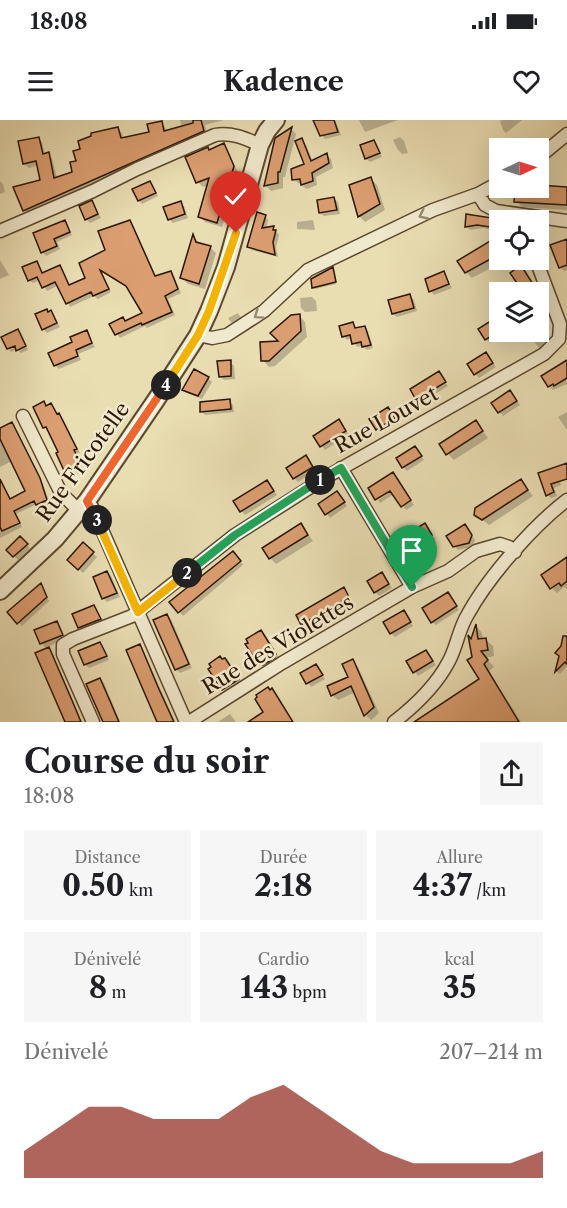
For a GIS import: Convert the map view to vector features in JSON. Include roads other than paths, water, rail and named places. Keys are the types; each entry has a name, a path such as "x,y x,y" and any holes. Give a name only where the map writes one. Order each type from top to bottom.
{"street":[{"name":"Rue Fricotelle","path":"0,591 55,539 83,506 198,335 226,267 260,144 276,120"},
{"path":"549,149 567,134"},
{"path":"0,231 93,192 137,169 215,135 236,136 260,144"},
{"path":"198,335 212,338 227,335 264,311 308,270 433,210 489,188"},
{"path":"478,194 485,205 494,210"},
{"path":"549,220 567,221"},
{"name":"Rue Louvet","path":"93,722 63,654 63,645 138,612 235,535 341,468 544,354 559,339 560,324 540,270"},
{"path":"23,416 61,493 83,506 92,507 188,722"},
{"path":"341,468 412,587"},
{"path":"394,722 429,690 449,660 466,617 480,593 548,515 567,500"},
{"name":"Rue des Violettes","path":"188,722 282,663 412,587 448,571 476,551 500,544 515,552"}]}
